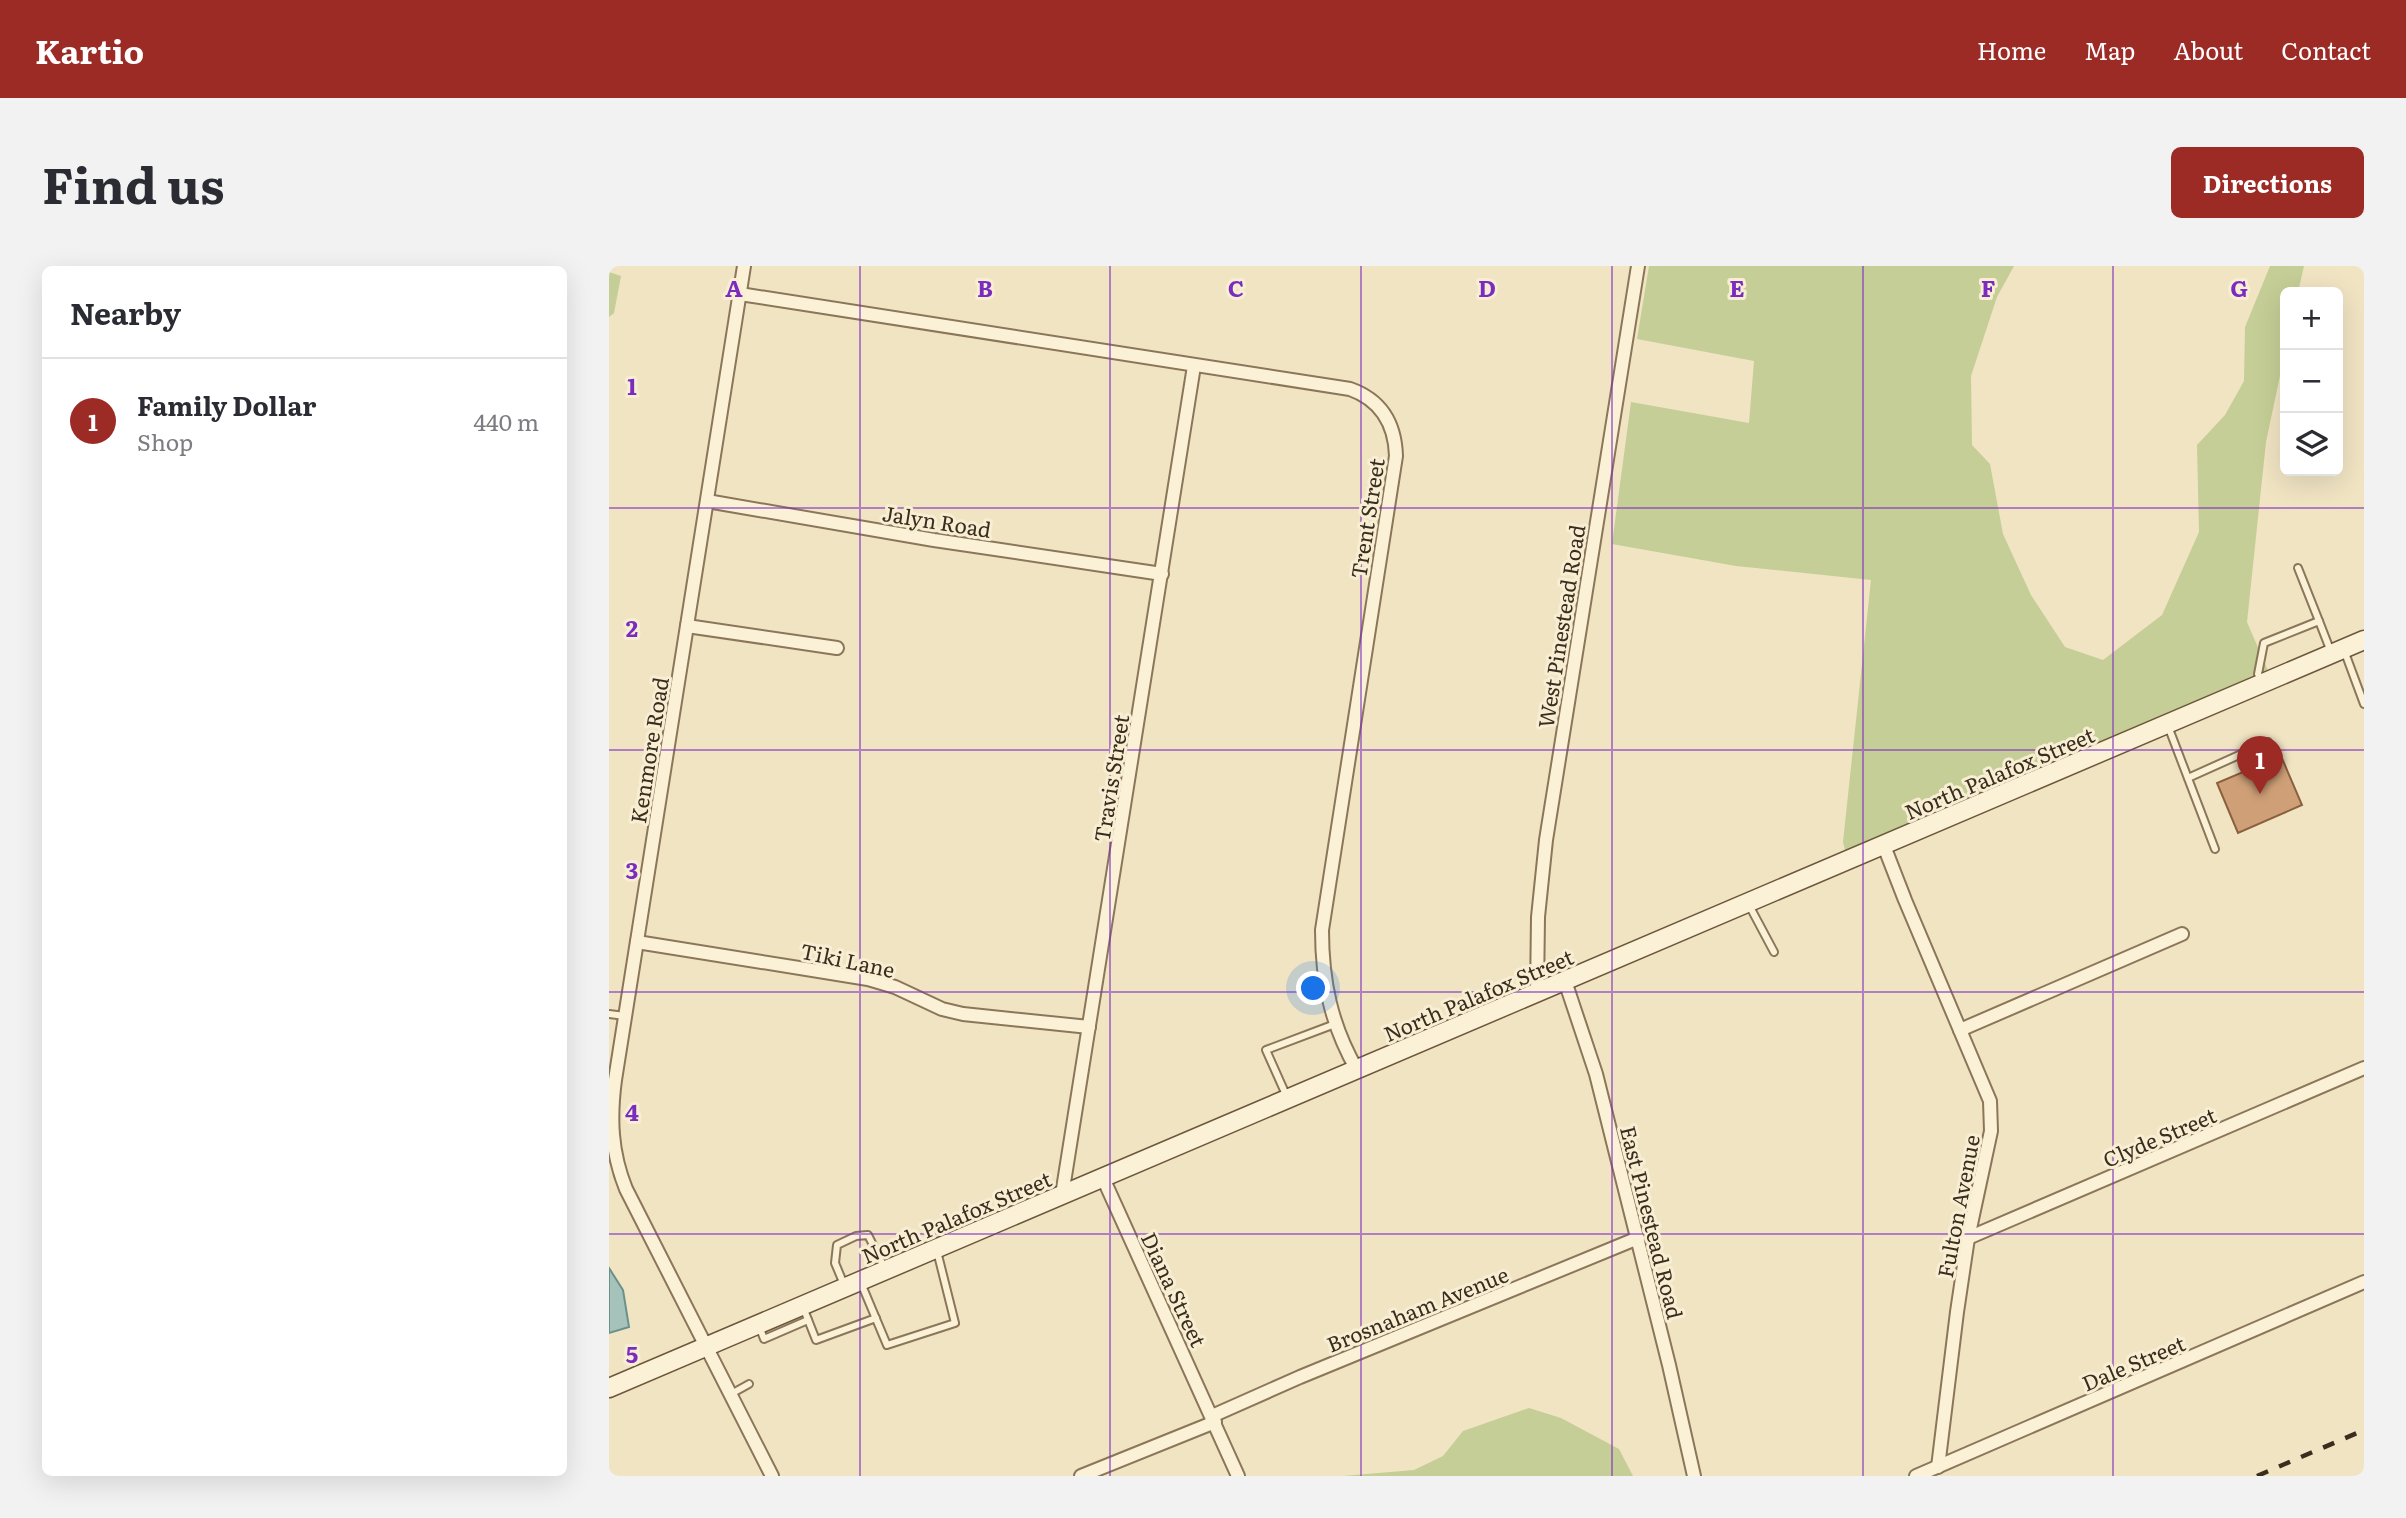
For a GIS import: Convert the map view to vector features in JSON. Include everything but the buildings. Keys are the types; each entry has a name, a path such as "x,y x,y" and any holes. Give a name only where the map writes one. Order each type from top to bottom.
{"main road":[{"name":"North Palafox Street","path":"609,1388 759,1325 805,1313 853,1284 2364,640"}],"street":[{"name":"Kenmore Road","path":"744,266 611,1101 611,1131 620,1175 772,1476"},
{"name":"West Pinestead Road","path":"1537,993 1538,917 1546,840 1638,266"},
{"name":"Trent Street","path":"740,294 1350,389 1374,401 1385,414 1396,440 1396,456 1322,930 1324,979 1335,1024 1357,1070"},
{"name":"Travis Street","path":"1062,1195 1194,366"},
{"name":"Jalyn Road","path":"707,501 934,540 1162,574"},
{"path":"687,626 837,648"},
{"name":"Fulton Avenue","path":"1884,846 1990,1101 1991,1131 1968,1238 1938,1467"},
{"path":"1960,1030 2182,934"},
{"name":"Tiki Lane","path":"637,942 868,979 895,987 942,1009 963,1014 1089,1027"},
{"name":"East Pinestead Road","path":"1565,981 1596,1074 1694,1476"},
{"name":"Clyde Street","path":"1968,1238 2364,1068"},
{"name":"Diana Street","path":"1103,1178 1238,1476"},
{"name":"Brosnaham Avenue","path":"1080,1476 1214,1419 1300,1377 1638,1238"},
{"name":"Dale Street","path":"1916,1476 2364,1282"}],"lane":[{"path":"2298,568 2319,621 2338,651 2364,704"},
{"path":"2263,684 2258,674 2265,643 2319,621"},
{"path":"2168,724 2215,849"},
{"path":"2188,778 2268,742"},
{"path":"1749,903 1774,952"},
{"path":"609,1014 625,1016"},
{"path":"1289,1100 1266,1050 1335,1024"},
{"path":"886,1270 868,1235 856,1236 837,1245 835,1263 876,1318 887,1345 955,1323 937,1249"},
{"path":"805,1313 816,1340 876,1318"},
{"path":"731,1394 749,1384"}],"green space":[{"path":"1649,266 2014,266 1997,297 1971,376 1972,445 1990,464 2003,534 2031,595 2065,647 2103,660 2162,615 2199,532 2197,445 2225,415 2244,381 2245,327 2270,266 2304,266 2299,287 2280,287 2280,376 2266,442 2247,622 2269,673 1846,854 1843,842 1871,580 1736,566 1612,544 1631,402 1749,423 1754,361 1637,339"},
{"path":"609,272 621,276 614,313 609,317"},
{"path":"1529,1408 1561,1418 1619,1449 1633,1476 1343,1476 1414,1470 1443,1456 1463,1431"}],"water":[{"path":"609,1268 623,1290 629,1327 609,1333"}],"railway":[{"path":"2257,1476 2364,1430"}],"place":[{"name":"Family Dollar","path":"2260,794"}]}
